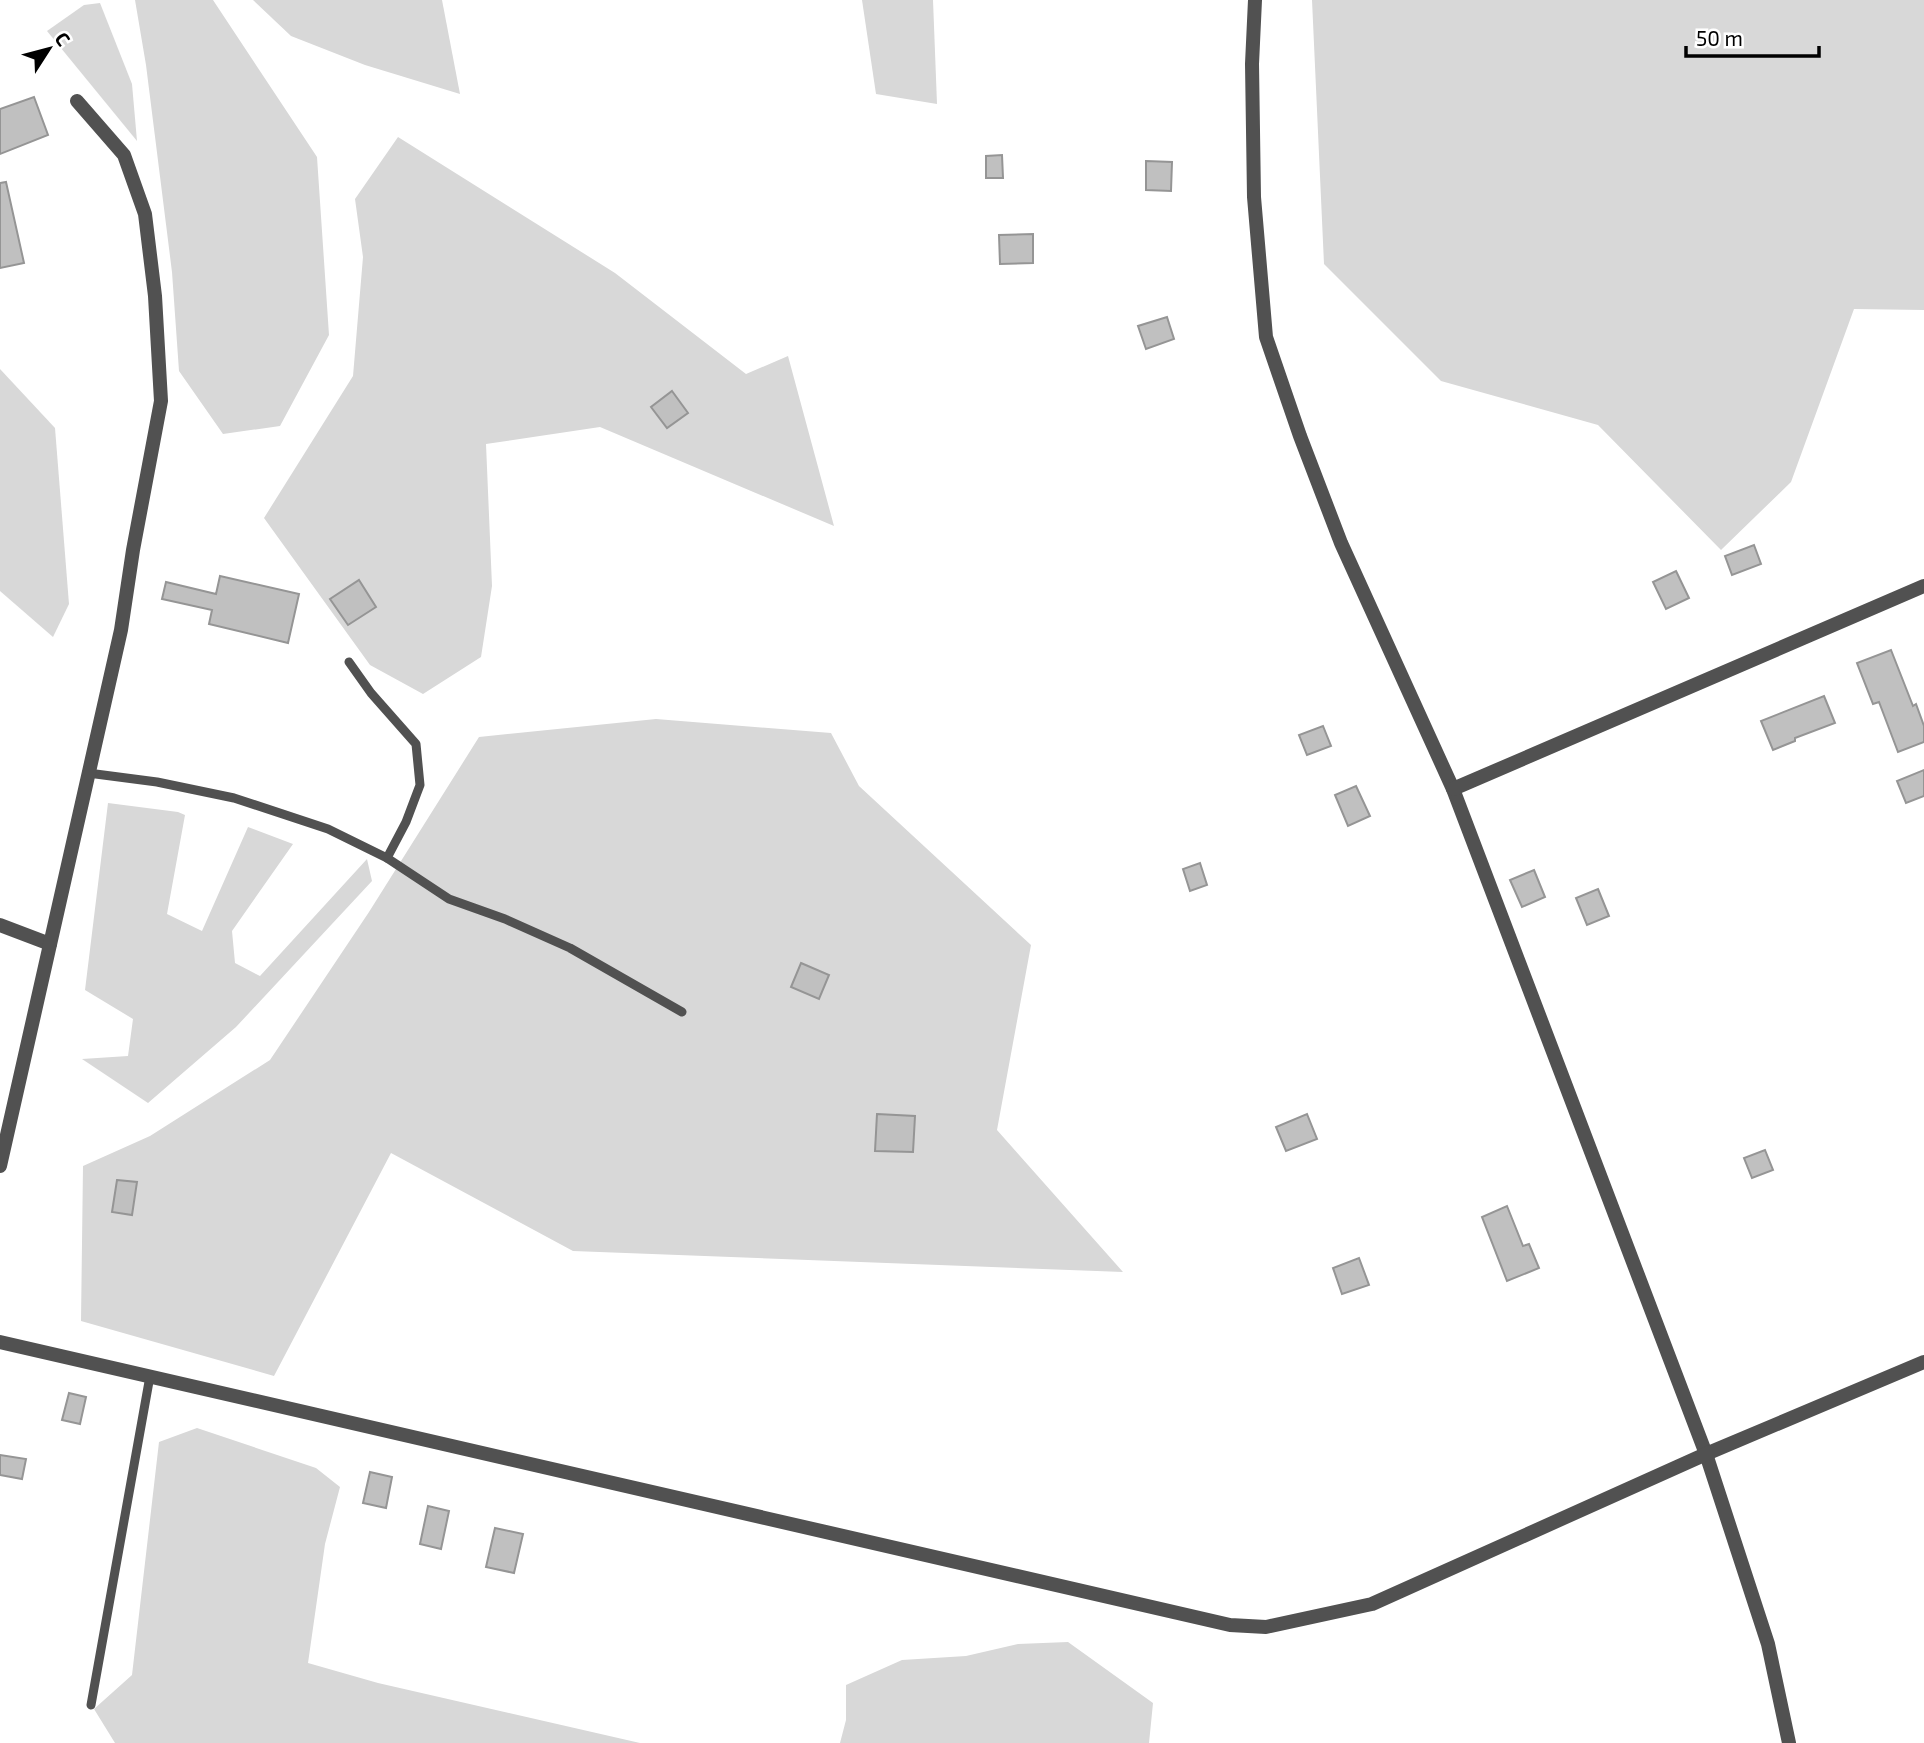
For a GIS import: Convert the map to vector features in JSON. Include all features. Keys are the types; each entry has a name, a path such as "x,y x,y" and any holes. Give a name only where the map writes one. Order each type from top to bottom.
{"street":[{"path":"1255,0 1252,64 1254,197 1266,337 1340,542 1453,789 1706,1454 1768,1644 1789,1743"},
{"path":"0,1166 121,630 161,401 155,296 145,214 124,155 76,101"},
{"path":"1453,789 1924,586"},
{"path":"0,925 50,944"},
{"path":"0,1342 1230,1625 1266,1627 1372,1604 1706,1454 1924,1362"}],"lane":[{"path":"349,662 371,693 416,744 419,785 406,822 387,858"},
{"path":"88,773 157,782 234,798 328,829 387,858 449,899 505,919 570,948 681,1012"},
{"path":"91,1705 150,1376"}],"shaded area":[{"path":"135,0 213,0 317,157 329,335 280,426 223,434 179,371 172,272 146,65"},
{"path":"253,0 442,0 460,94 365,65 291,36"},
{"path":"862,0 933,0 937,104 876,94"},
{"path":"1312,0 1924,0 1924,310 1854,309 1791,482 1721,550 1598,425 1441,381 1324,264"},
{"path":"100,3 132,84 137,141 47,31 84,5"},
{"path":"398,137 615,273 746,374 788,356 834,526 600,427 486,444 492,586 481,657 423,694 370,665 264,518 353,376 363,257 355,199"},
{"path":"0,369 55,428 69,604 53,637 0,591"},
{"path":"656,719 831,733 859,786 1031,945 997,1130 1123,1272 573,1251 391,1153 274,1376 81,1321 83,1166 150,1136 270,1060 369,912 479,737"},
{"path":"108,803 185,815 167,914 202,931 248,827 293,844 232,931 235,963 260,976 367,859 372,881 236,1027 148,1103 82,1059 128,1056 133,1019 85,990"},
{"path":"197,1428 316,1468 340,1487 325,1544 308,1663 378,1683 640,1743 115,1743 94,1709 132,1675 159,1442"},
{"path":"1068,1642 1153,1703 1149,1743 840,1743 846,1720 846,1685 902,1660 966,1656 1018,1644"}],"building":[{"path":"34,97 48,135 0,154 0,109"},
{"path":"1002,155 1003,178 986,178 986,156"},
{"path":"1146,161 1172,162 1171,191 1146,190"},
{"path":"6,182 24,263 0,268 0,183"},
{"path":"1033,234 1033,263 1000,264 999,235"},
{"path":"1167,317 1174,339 1146,349 1138,326"},
{"path":"672,391 688,413 667,428 651,407"},
{"path":"1754,545 1761,564 1732,575 1725,556"},
{"path":"1676,571 1689,598 1666,609 1653,582"},
{"path":"220,576 299,594 288,643 209,624 212,610 162,599 166,582 216,594"},
{"path":"359,580 376,607 348,625 330,599"},
{"path":"1891,650 1913,706 1916,704 1924,726 1924,742 1898,752 1879,702 1873,704 1857,663"},
{"path":"1824,696 1835,723 1795,738 1795,741 1773,750 1761,721"},
{"path":"1323,726 1331,746 1307,755 1299,735"},
{"path":"1924,770 1924,796 1906,803 1897,781"},
{"path":"1356,786 1370,816 1348,826 1335,795"},
{"path":"1200,863 1207,885 1190,891 1183,869"},
{"path":"1534,870 1545,897 1522,907 1510,880"},
{"path":"1598,889 1609,916 1587,925 1576,898"},
{"path":"801,963 829,975 819,999 791,987"},
{"path":"877,1114 915,1116 913,1152 875,1151"},
{"path":"1307,1114 1317,1139 1286,1151 1276,1127"},
{"path":"1765,1150 1773,1170 1752,1178 1744,1158"},
{"path":"117,1180 137,1182 132,1215 112,1212"},
{"path":"1507,1206 1523,1246 1529,1244 1539,1268 1507,1281 1482,1217"},
{"path":"1359,1258 1369,1285 1342,1294 1333,1268"},
{"path":"69,1393 86,1397 80,1424 62,1420"},
{"path":"0,1455 26,1459 22,1479 0,1475"},
{"path":"370,1472 392,1477 386,1508 363,1503"},
{"path":"428,1506 449,1511 441,1549 420,1544"},
{"path":"495,1528 523,1534 514,1573 486,1567"}]}
